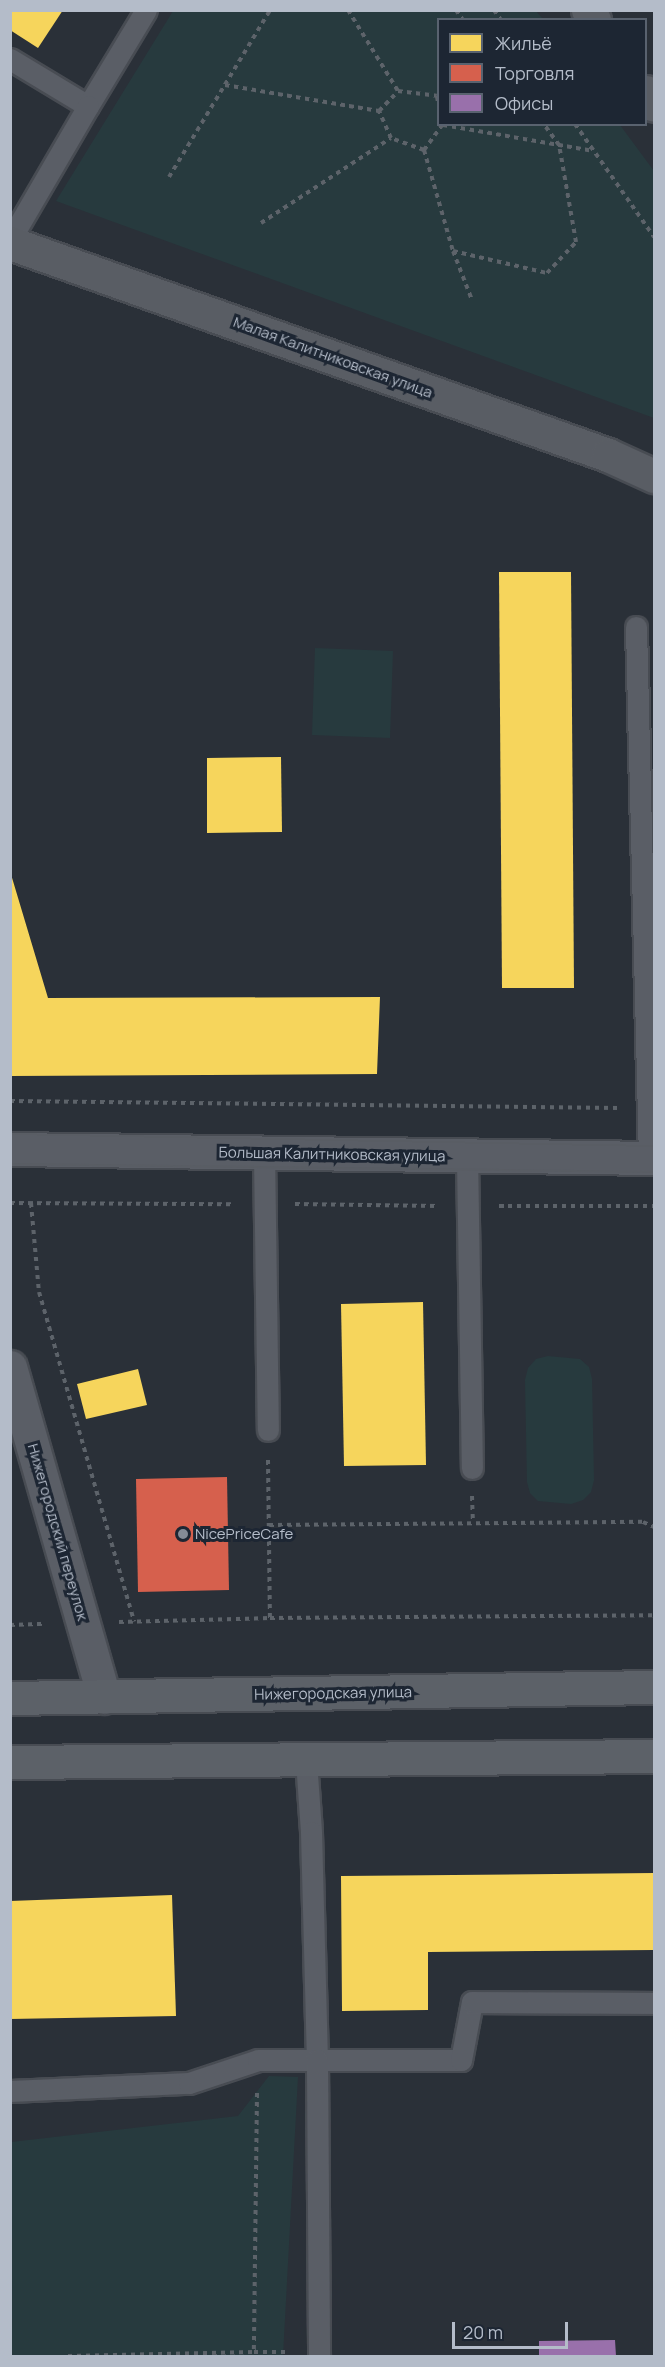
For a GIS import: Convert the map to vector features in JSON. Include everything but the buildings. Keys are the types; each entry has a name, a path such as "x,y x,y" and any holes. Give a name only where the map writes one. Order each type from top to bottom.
{"main road":[{"name":"Нижегородская улица","path":"10,1698 654,1688"},
{"path":"10,1762 654,1756"}],"street":[{"name":"Малая Калитниковская улица","path":"10,242 608,455 654,476"},
{"name":"Большая Калитниковская улица","path":"10,1149 467,1156 653,1163"},
{"name":"Нижегородский переулок","path":"10,1367 104,1697"}],"lane":[{"path":"10,242 146,10"},
{"path":"10,60 88,106"},
{"path":"636,627 648,1108 653,1163"},
{"path":"264,1154 268,1430"},
{"path":"467,1156 472,1468"},
{"path":"306,1760 311,1832 317,2060 319,2354"},
{"path":"10,2091 189,2083 258,2060 461,2060 472,2002 654,2003"}],"path":[{"path":"169,177 270,10"},
{"path":"348,10 398,91"},
{"path":"225,85 379,111"},
{"path":"379,111 398,91"},
{"path":"398,91 437,95"},
{"path":"379,111 391,138 424,150"},
{"path":"424,150 442,126"},
{"path":"449,126 594,151"},
{"path":"453,251 547,273 576,242 559,145 545,126"},
{"path":"576,126 654,237"},
{"path":"261,223 391,138"},
{"path":"424,150 453,251 472,300"},
{"path":"10,1101 648,1108"},
{"path":"10,1203 654,1206"},
{"path":"31,1203 39,1292 134,1622"},
{"path":"268,1430 270,1618"},
{"path":"269,1525 643,1522 654,1527"},
{"path":"10,1625 270,1618 654,1615"},
{"path":"254,2352 258,2060"},
{"path":"68,2356 254,2352 319,2354"}],"green space":[{"path":"173,11 536,11 542,18 437,18 437,126 621,126 654,171 654,418 56,201"},
{"path":"315,648 393,651 390,738 312,735"},
{"path":"548,1356 580,1359 589,1367 592,1379 594,1480 591,1492 583,1500 571,1504 538,1501 530,1493 527,1482 525,1380 528,1368 536,1359"},
{"path":"269,2076 298,2077 283,2356 11,2356 11,2142 238,2116"}],"tram line":[{"path":"10,1134 654,1146"},
{"path":"10,1164 654,1172"}],"place":[{"name":"NicePriceCafe","path":"183,1534"}]}
